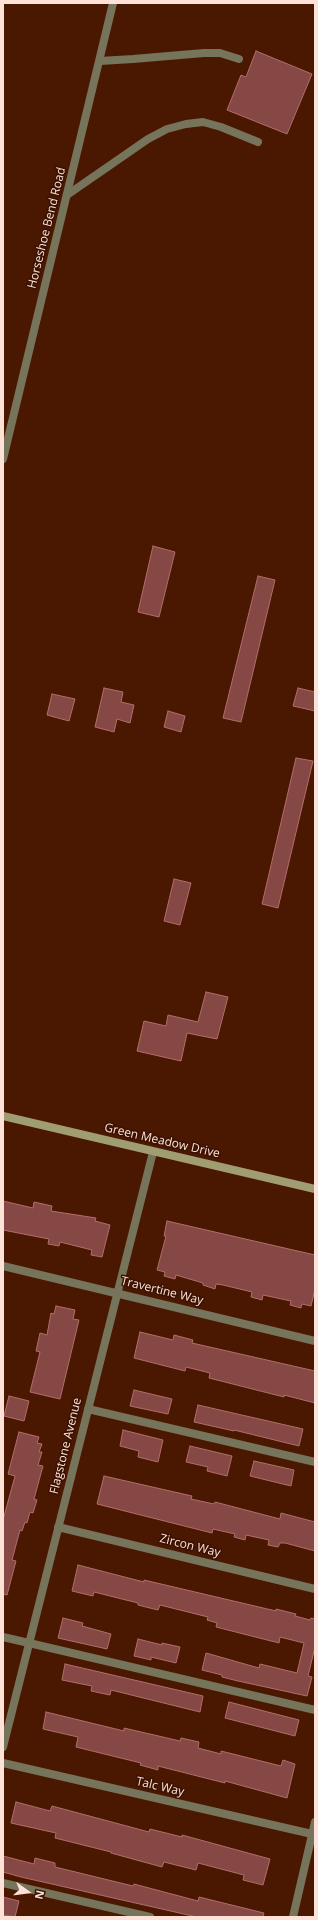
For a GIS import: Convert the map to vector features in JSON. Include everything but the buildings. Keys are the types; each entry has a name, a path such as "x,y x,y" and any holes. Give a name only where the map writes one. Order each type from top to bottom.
{"main road":[{"name":"Green Meadow Drive","path":"3,1116 315,1189"}],"street":[{"name":"Horseshoe Bend Road","path":"3,459 113,3"},
{"path":"100,61 204,53 220,53 239,59"},
{"path":"67,195 148,138 167,129 202,122 221,127 258,142"},
{"name":"Flagstone Avenue","path":"3,1747 153,1152"},
{"name":"Travertine Way","path":"3,1266 118,1292 315,1341"},
{"path":"88,1409 315,1462"},
{"name":"Zircon Way","path":"58,1526 315,1589"},
{"path":"3,1636 315,1710"},
{"name":"Talc Way","path":"3,1763 312,1834"},
{"path":"293,1917 315,1822"},
{"path":"3,1883 150,1917"}]}
